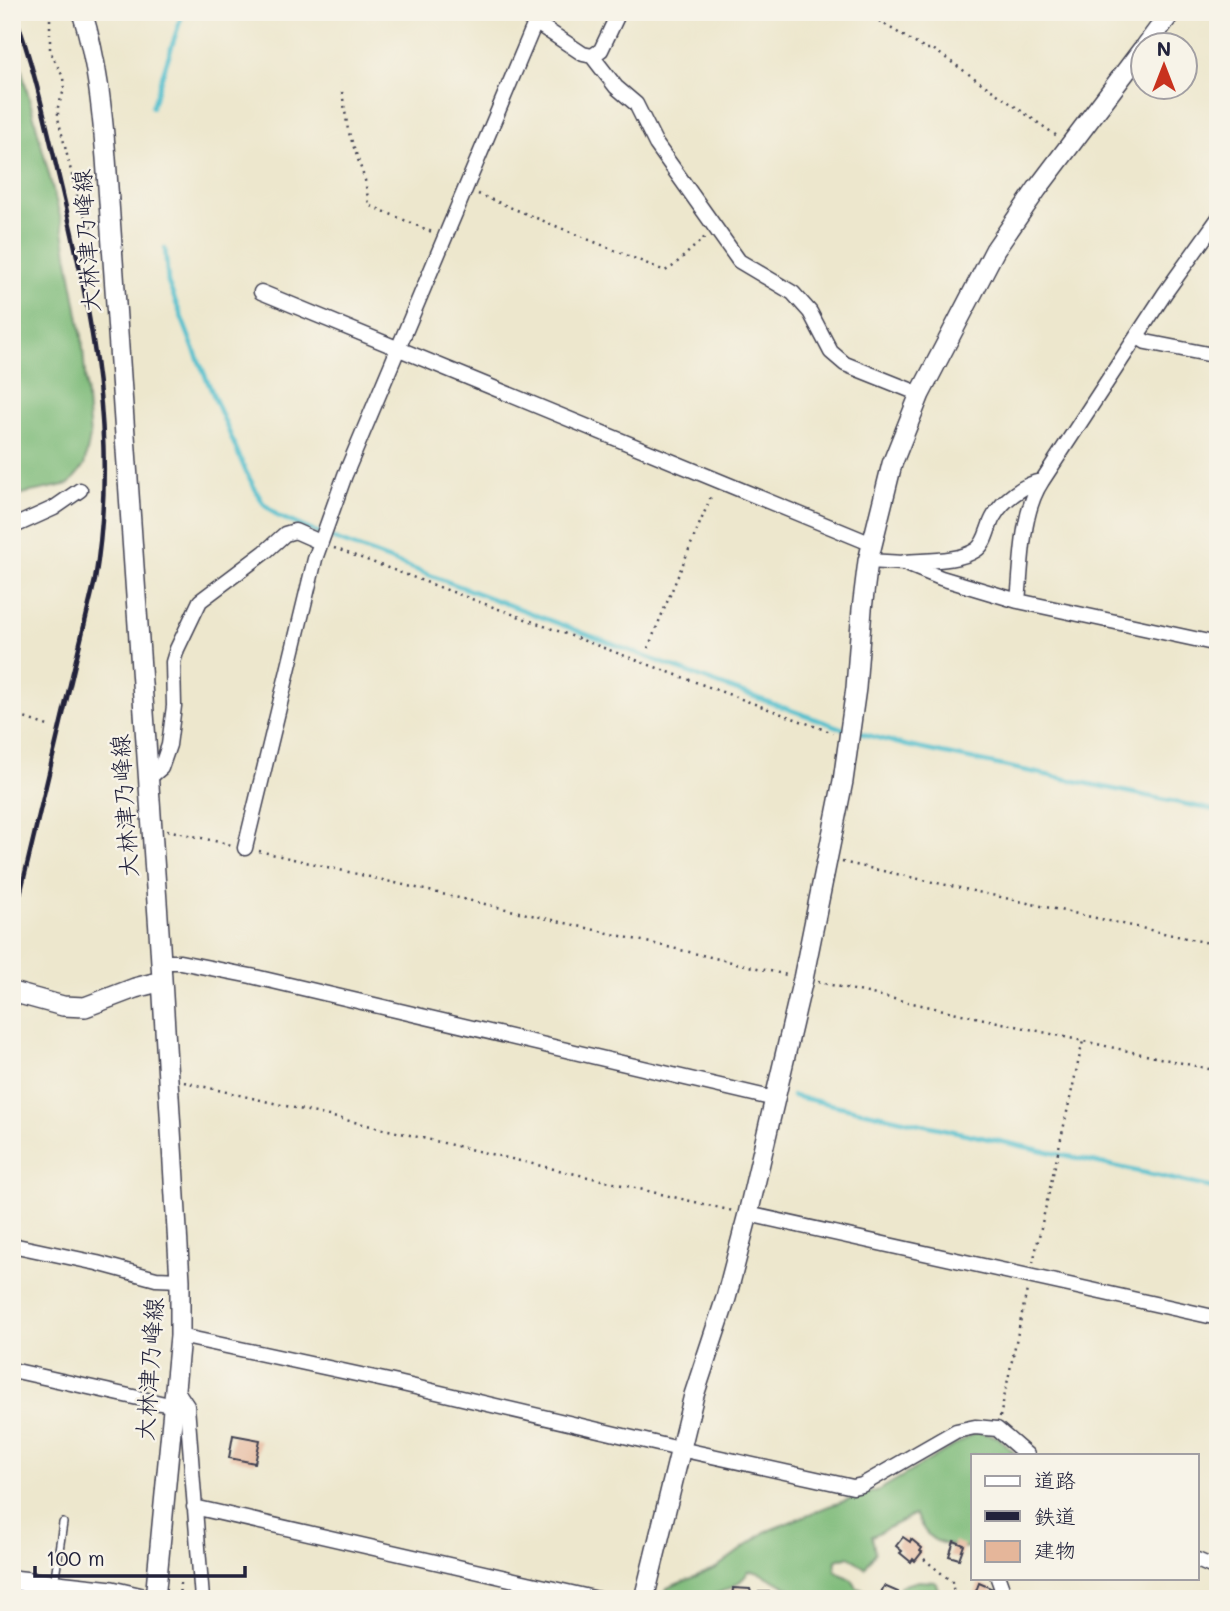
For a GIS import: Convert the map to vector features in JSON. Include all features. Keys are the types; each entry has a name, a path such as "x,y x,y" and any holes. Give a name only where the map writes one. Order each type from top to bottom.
{"street":[{"name":"大林津乃峰線","path":"82,12 92,49 105,145 180,1280 180,1336 155,1599"},
{"path":"520,12 583,54 592,56 617,87 636,104 656,144 739,261 793,293 810,312 831,352 845,364 920,394"},
{"path":"592,56 601,50 619,12"},
{"path":"1156,32 1171,12"},
{"path":"245,848 268,746 322,538 345,475 535,23"},
{"path":"644,1599 681,1449 748,1214 803,979 849,739 870,552 892,464 920,394 995,250 1128,70"},
{"path":"1018,601 1028,513 1035,492 1165,293 1218,219"},
{"path":"261,292 718,481 870,552 904,562 941,578 1018,601 1218,644"},
{"path":"1138,337 1146,342 1218,356"},
{"path":"904,562 956,557 974,552 981,545 1001,507 1029,484 1042,481"},
{"path":"12,527 54,508 80,490"},
{"path":"148,779 161,768 169,744 174,705 173,662 200,601 285,534 295,531 322,538"},
{"path":"12,992 63,1006 85,1007 135,988 180,962 251,976 775,1099"},
{"path":"748,1214 1218,1318"},
{"path":"12,1245 97,1262 156,1279 180,1280"},
{"path":"180,1336 853,1487 863,1485 956,1430 975,1427 997,1429 1026,1454"},
{"path":"12,1370 174,1397 187,1406 202,1599"},
{"path":"194,1507 598,1599"},
{"path":"1198,1560 1218,1569"},
{"path":"998,1599 1002,1589 999,1580"},
{"path":"21,1587 54,1584 146,1599"}],"lane":[{"path":"54,1584 63,1523"}],"path":[{"path":"50,12 50,51 63,78 64,90 58,107 58,118 80,208 94,230"},
{"path":"879,21 925,49 933,49 1070,145"},
{"path":"342,92 348,130 365,180 369,205 444,237"},
{"path":"466,189 665,271 701,239 717,230"},
{"path":"648,648 718,481"},
{"path":"322,538 849,739"},
{"path":"12,714 48,726"},
{"path":"151,829 245,848 803,979 1218,1071"},
{"path":"828,859 1218,945"},
{"path":"997,1429 1083,1041"},
{"path":"167,1081 181,1082 748,1214"},
{"path":"924,1559 952,1582 955,1599"},
{"path":"179,1599 180,1583"}],"green space":[{"path":"12,33 61,220 82,337 90,437 84,466 69,484 12,496"},
{"path":"977,1432 998,1437 1015,1454 971,1454 971,1542 966,1548 934,1540 915,1514 872,1536 875,1553 865,1568 849,1556 836,1560 835,1571 852,1580 857,1588 873,1593 874,1599 830,1599 803,1595 762,1574 749,1571 733,1586 711,1595 663,1599 667,1588 716,1568 765,1532 829,1506 879,1490"},
{"path":"919,1581 935,1582 938,1589 936,1596 926,1599 900,1599 900,1586"}],"building":[{"path":"233,1435 260,1440 255,1463 229,1458"},
{"path":"903,1537 910,1542 911,1539 922,1548 915,1561 913,1559 911,1562 896,1546"},
{"path":"954,1541 964,1545 959,1559 949,1556"},
{"path":"979,1583 993,1589 989,1599 973,1599"},
{"path":"884,1586 898,1592 895,1599 879,1597"},
{"path":"733,1588 750,1589 753,1599 732,1599"},
{"path":"759,1592 769,1592 769,1599 759,1599"}],"waterway":[{"path":"152,107 183,12"},
{"path":"165,249 168,282 193,347 246,472 263,503 278,516 721,685 844,729"},
{"path":"856,732 908,746 1218,811"},
{"path":"793,1096 1218,1189"}],"railway":[{"path":"12,928 95,580 104,478 99,382 83,285 40,99 14,12"}]}
